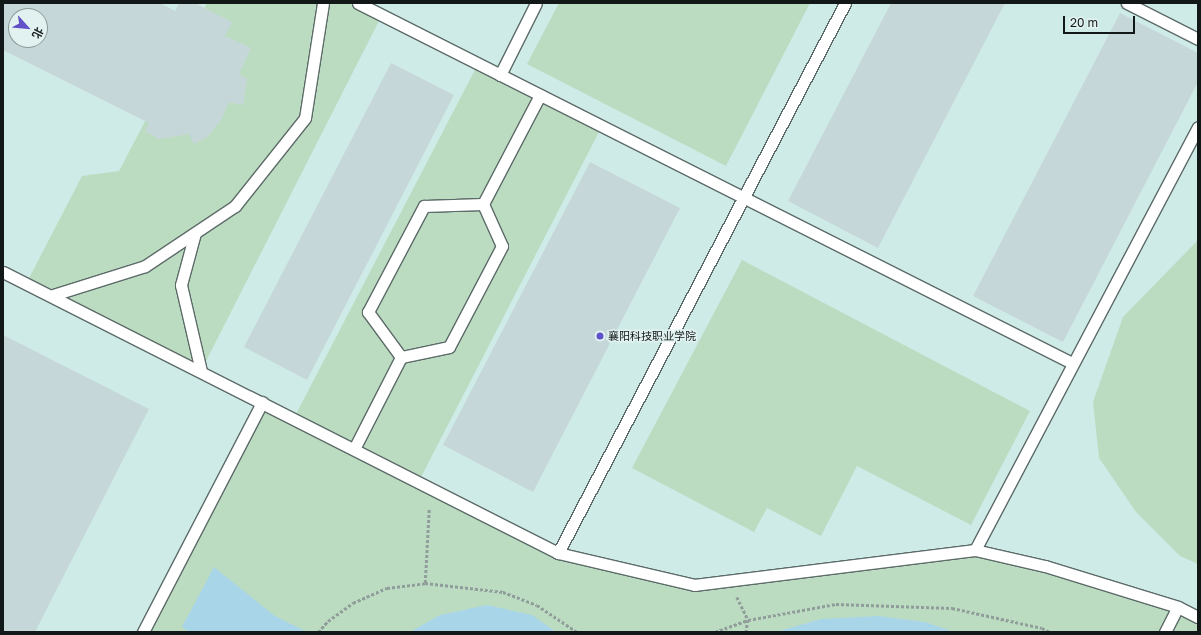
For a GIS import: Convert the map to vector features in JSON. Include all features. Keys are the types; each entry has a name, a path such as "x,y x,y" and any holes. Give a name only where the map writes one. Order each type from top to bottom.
{"lane":[{"path":"52,295 145,266 235,206 305,118 323,3"},
{"path":"358,3 1072,363"},
{"path":"500,75 536,3"},
{"path":"558,553 845,3"},
{"path":"1128,3 1198,38"},
{"path":"483,204 540,95"},
{"path":"975,550 1072,363 1198,127"},
{"path":"400,357 368,312 424,206 483,204"},
{"path":"400,357 449,347 502,246 483,204"},
{"path":"195,233 181,285 201,371"},
{"path":"3,272 52,295 558,553 694,584 975,550 1045,566 1178,607 1198,617"},
{"path":"354,449 400,357"},
{"path":"144,632 262,402"},
{"path":"1165,632 1178,607"}],"path":[{"path":"425,583 430,488"},
{"path":"729,580 748,620 746,632"},
{"path":"318,632 328,620 353,603 387,588 425,583 503,592 537,605 577,632"},
{"path":"715,632 748,620 836,604 952,608 1042,628 1050,632"}],"shaded area":[{"name":"襄阳科技职业学院","path":"3,3 1198,3 1198,632 3,632"}],"green space":[{"path":"207,3 358,3 382,15 201,371 26,284 82,176 119,171"},
{"path":"559,3 810,3 726,166 527,64"},
{"path":"478,64 602,126 419,481 558,553 694,585 975,550 1198,617 1198,632 143,632 262,402 294,418"},
{"path":"1198,240 1198,564 1180,556 1136,512 1099,458 1093,402 1123,317"},
{"path":"742,260 1030,411 971,525 857,466 821,536 767,508 754,532 632,468"}],"water":[{"path":"214,567 275,616 307,632 189,632 182,627"},
{"path":"487,605 532,615 556,632 410,632 440,615"},
{"path":"878,616 925,622 954,632 776,632 821,619"}],"building":[{"path":"3,3 160,3 175,11 179,3 195,3 232,22 225,36 251,48 239,74 247,79 243,105 229,102 220,122 207,137 194,144 189,134 159,139 145,131 149,123 3,50"},
{"path":"891,3 1005,3 878,248 788,201"},
{"path":"1120,13 1198,53 1198,82 1063,342 973,296"},
{"path":"391,63 454,95 307,380 244,347"},
{"path":"590,162 680,208 533,492 443,445"},
{"path":"3,335 149,409 35,632 3,632"}],"place":[{"name":"襄阳科技职业学院","path":"600,336"}]}
